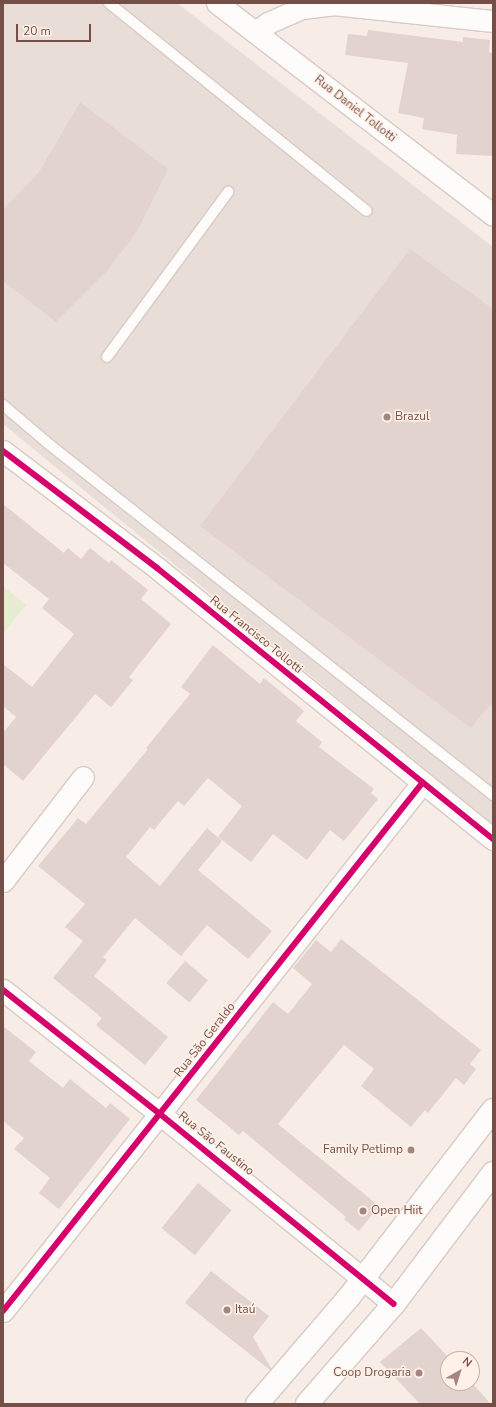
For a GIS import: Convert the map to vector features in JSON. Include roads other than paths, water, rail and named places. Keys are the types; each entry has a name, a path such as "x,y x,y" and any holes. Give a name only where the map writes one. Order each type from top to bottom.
{"main road":[{"path":"257,1404 364,1278 493,1110"},
{"path":"307,1404 394,1304 493,1173"}],"street":[{"name":"Rua Daniel Tollotti","path":"217,3 493,215"},
{"path":"255,32 268,23 302,8 333,4 493,21"},
{"name":"Rua Francisco Tollotti","path":"3,451 157,568 493,839"},
{"path":"3,881 83,777"},
{"name":"Rua São Geraldo","path":"3,1311 423,782"},
{"name":"Rua São Faustino","path":"3,990 160,1114 364,1278 394,1304"}],"lane":[{"path":"109,3 367,211"},
{"path":"107,357 228,192"},
{"path":"3,405 50,445 493,795"}],"place":[{"name":"Brazul","path":"387,417"},
{"name":"Family Petlimp","path":"411,1150"},
{"name":"Open Hiit","path":"363,1211"},
{"name":"Itaú","path":"227,1310"},
{"name":"Coop Drogaria","path":"419,1373"}]}
